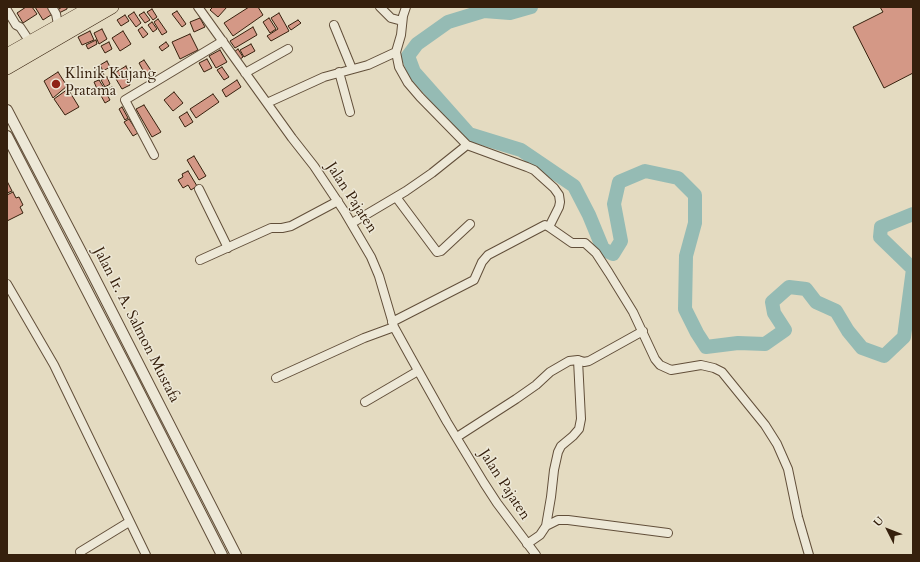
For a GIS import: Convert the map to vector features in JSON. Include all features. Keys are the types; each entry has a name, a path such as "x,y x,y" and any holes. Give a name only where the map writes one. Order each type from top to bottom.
{"highway":[{"path":"7,68 60,32 92,7"},
{"path":"7,55 30,42 60,32 112,7"}],"street":[{"path":"52,7 56,14 60,32"},
{"name":"Jalan Pajaten","path":"198,7 338,201 352,223 379,276 393,325 418,371 492,497 536,555"},
{"path":"380,7 391,18 402,21"},
{"path":"406,7 396,52 398,67 408,83 467,145 534,170 554,188 559,195 560,202 559,208 549,227"},
{"path":"7,10 16,25 20,27 30,42"},
{"path":"334,25 352,69"},
{"path":"154,155 124,100 223,41"},
{"path":"245,73 288,49"},
{"path":"267,103 308,83 339,72 368,65 396,52"},
{"path":"339,72 350,112"},
{"name":"Jalan Ir. A. Salmon Mustafa","path":"7,110 90,267 236,555"},
{"name":"Jalan Ir. A. Salmon Mustafa","path":"7,136 222,555"},
{"path":"352,223 396,197 432,173 467,145"},
{"path":"31,181 41,176"},
{"path":"199,189 228,248"},
{"path":"396,197 419,225 437,252 441,251 470,224"},
{"path":"200,260 271,228 291,226 338,201"},
{"path":"276,378 393,325 474,280 482,262 488,255 545,225 569,241 585,243 596,253 633,312 655,359 660,365 671,370 701,365 714,368 722,372 746,401 765,425 777,444 788,469 798,517 809,555"},
{"path":"7,284 54,365 146,555"},
{"path":"457,437 536,385 569,361 589,361 643,331"},
{"path":"527,544 540,535 546,526 558,452 561,446 579,429 581,419 578,360"},
{"path":"365,402 418,371"},
{"path":"546,526 558,520 568,520 668,533"},
{"path":"80,552 129,522"}],"building":[{"path":"26,7 32,7 37,14 23,23 17,13"},
{"path":"35,7 50,7 54,13 43,20"},
{"path":"62,7 67,7 67,9 57,14 56,11"},
{"path":"213,7 227,7 218,17 210,10"},
{"path":"249,7 258,7 263,15 233,36 224,23"},
{"path":"880,7 913,7 913,73 884,88 853,27 883,12"},
{"path":"152,9 157,17 153,20 147,12"},
{"path":"177,11 186,24 182,27 172,14"},
{"path":"134,12 141,23 136,27 128,16"},
{"path":"144,12 150,20 145,23 139,15"},
{"path":"279,13 289,31 271,41 267,36 278,29 271,18"},
{"path":"125,15 129,21 121,26 117,20"},
{"path":"200,18 205,27 194,32 190,22"},
{"path":"269,18 276,29 270,33 263,22"},
{"path":"158,19 167,32 162,35 154,22"},
{"path":"298,20 301,23 291,30 288,26"},
{"path":"152,22 157,29 153,32 148,25"},
{"path":"142,27 148,34 143,38 138,30"},
{"path":"253,27 257,35 235,48 230,41"},
{"path":"102,29 107,39 99,44 94,33"},
{"path":"90,31 94,40 82,45 78,37"},
{"path":"123,31 131,44 120,51 112,38"},
{"path":"190,34 198,50 180,59 172,42"},
{"path":"96,40 97,44 88,49 86,45"},
{"path":"109,42 112,49 105,53 101,46"},
{"path":"166,42 169,46 162,51 159,47"},
{"path":"251,44 255,51 244,57 240,50"},
{"path":"238,49 243,57 239,60 234,52"},
{"path":"220,50 227,62 216,68 209,56"},
{"path":"207,59 212,68 204,72 199,63"},
{"path":"144,60 152,72 146,76 139,63"},
{"path":"107,61 110,67 103,71 100,65"},
{"path":"126,66 128,71 115,78 113,74"},
{"path":"222,67 229,77 224,80 217,70"},
{"path":"100,68 104,75 98,78 95,71"},
{"name":"Klinik Kujang Pratama","path":"58,72 67,86 53,98 44,81"},
{"path":"125,74 130,85 122,89 116,79"},
{"path":"107,77 110,84 105,87 101,80"},
{"path":"99,80 104,88 98,91 94,82"},
{"path":"237,80 241,87 226,97 222,90"},
{"path":"112,87 114,92 108,95 106,90"},
{"path":"68,89 79,107 65,115 54,99"},
{"path":"104,89 110,100 105,103 99,92"},
{"path":"174,92 183,103 173,111 164,100"},
{"path":"213,94 219,102 196,118 190,109"},
{"path":"144,105 161,132 152,137 136,109"},
{"path":"122,107 128,118 125,120 119,109"},
{"path":"187,112 193,122 185,127 179,117"},
{"path":"129,119 138,133 133,136 124,122"},
{"path":"194,156 206,176 199,180 187,160"},
{"path":"188,171 197,186 191,190 188,185 183,188 178,180 183,177 182,174"},
{"path":"7,181 12,191 7,193"},
{"path":"13,192 16,198 19,197 23,205 20,207 23,213 7,221 7,195"}],"waterway":[{"path":"531,7 510,13 484,11 448,22 417,44 408,56 414,72 469,134 521,150 574,186 589,215 603,249 613,254 621,241 614,204 619,182 645,171 678,178 695,195 695,223 686,256 685,309 706,347 738,343 765,344 785,330 774,313 772,302 789,287 806,289 816,302 836,311 848,331 862,348 884,356 904,337 913,269"},
{"path":"913,214 881,227 880,237 913,269"}],"place":[{"name":"Klinik Kujang Pratama","path":"56,84"}]}
